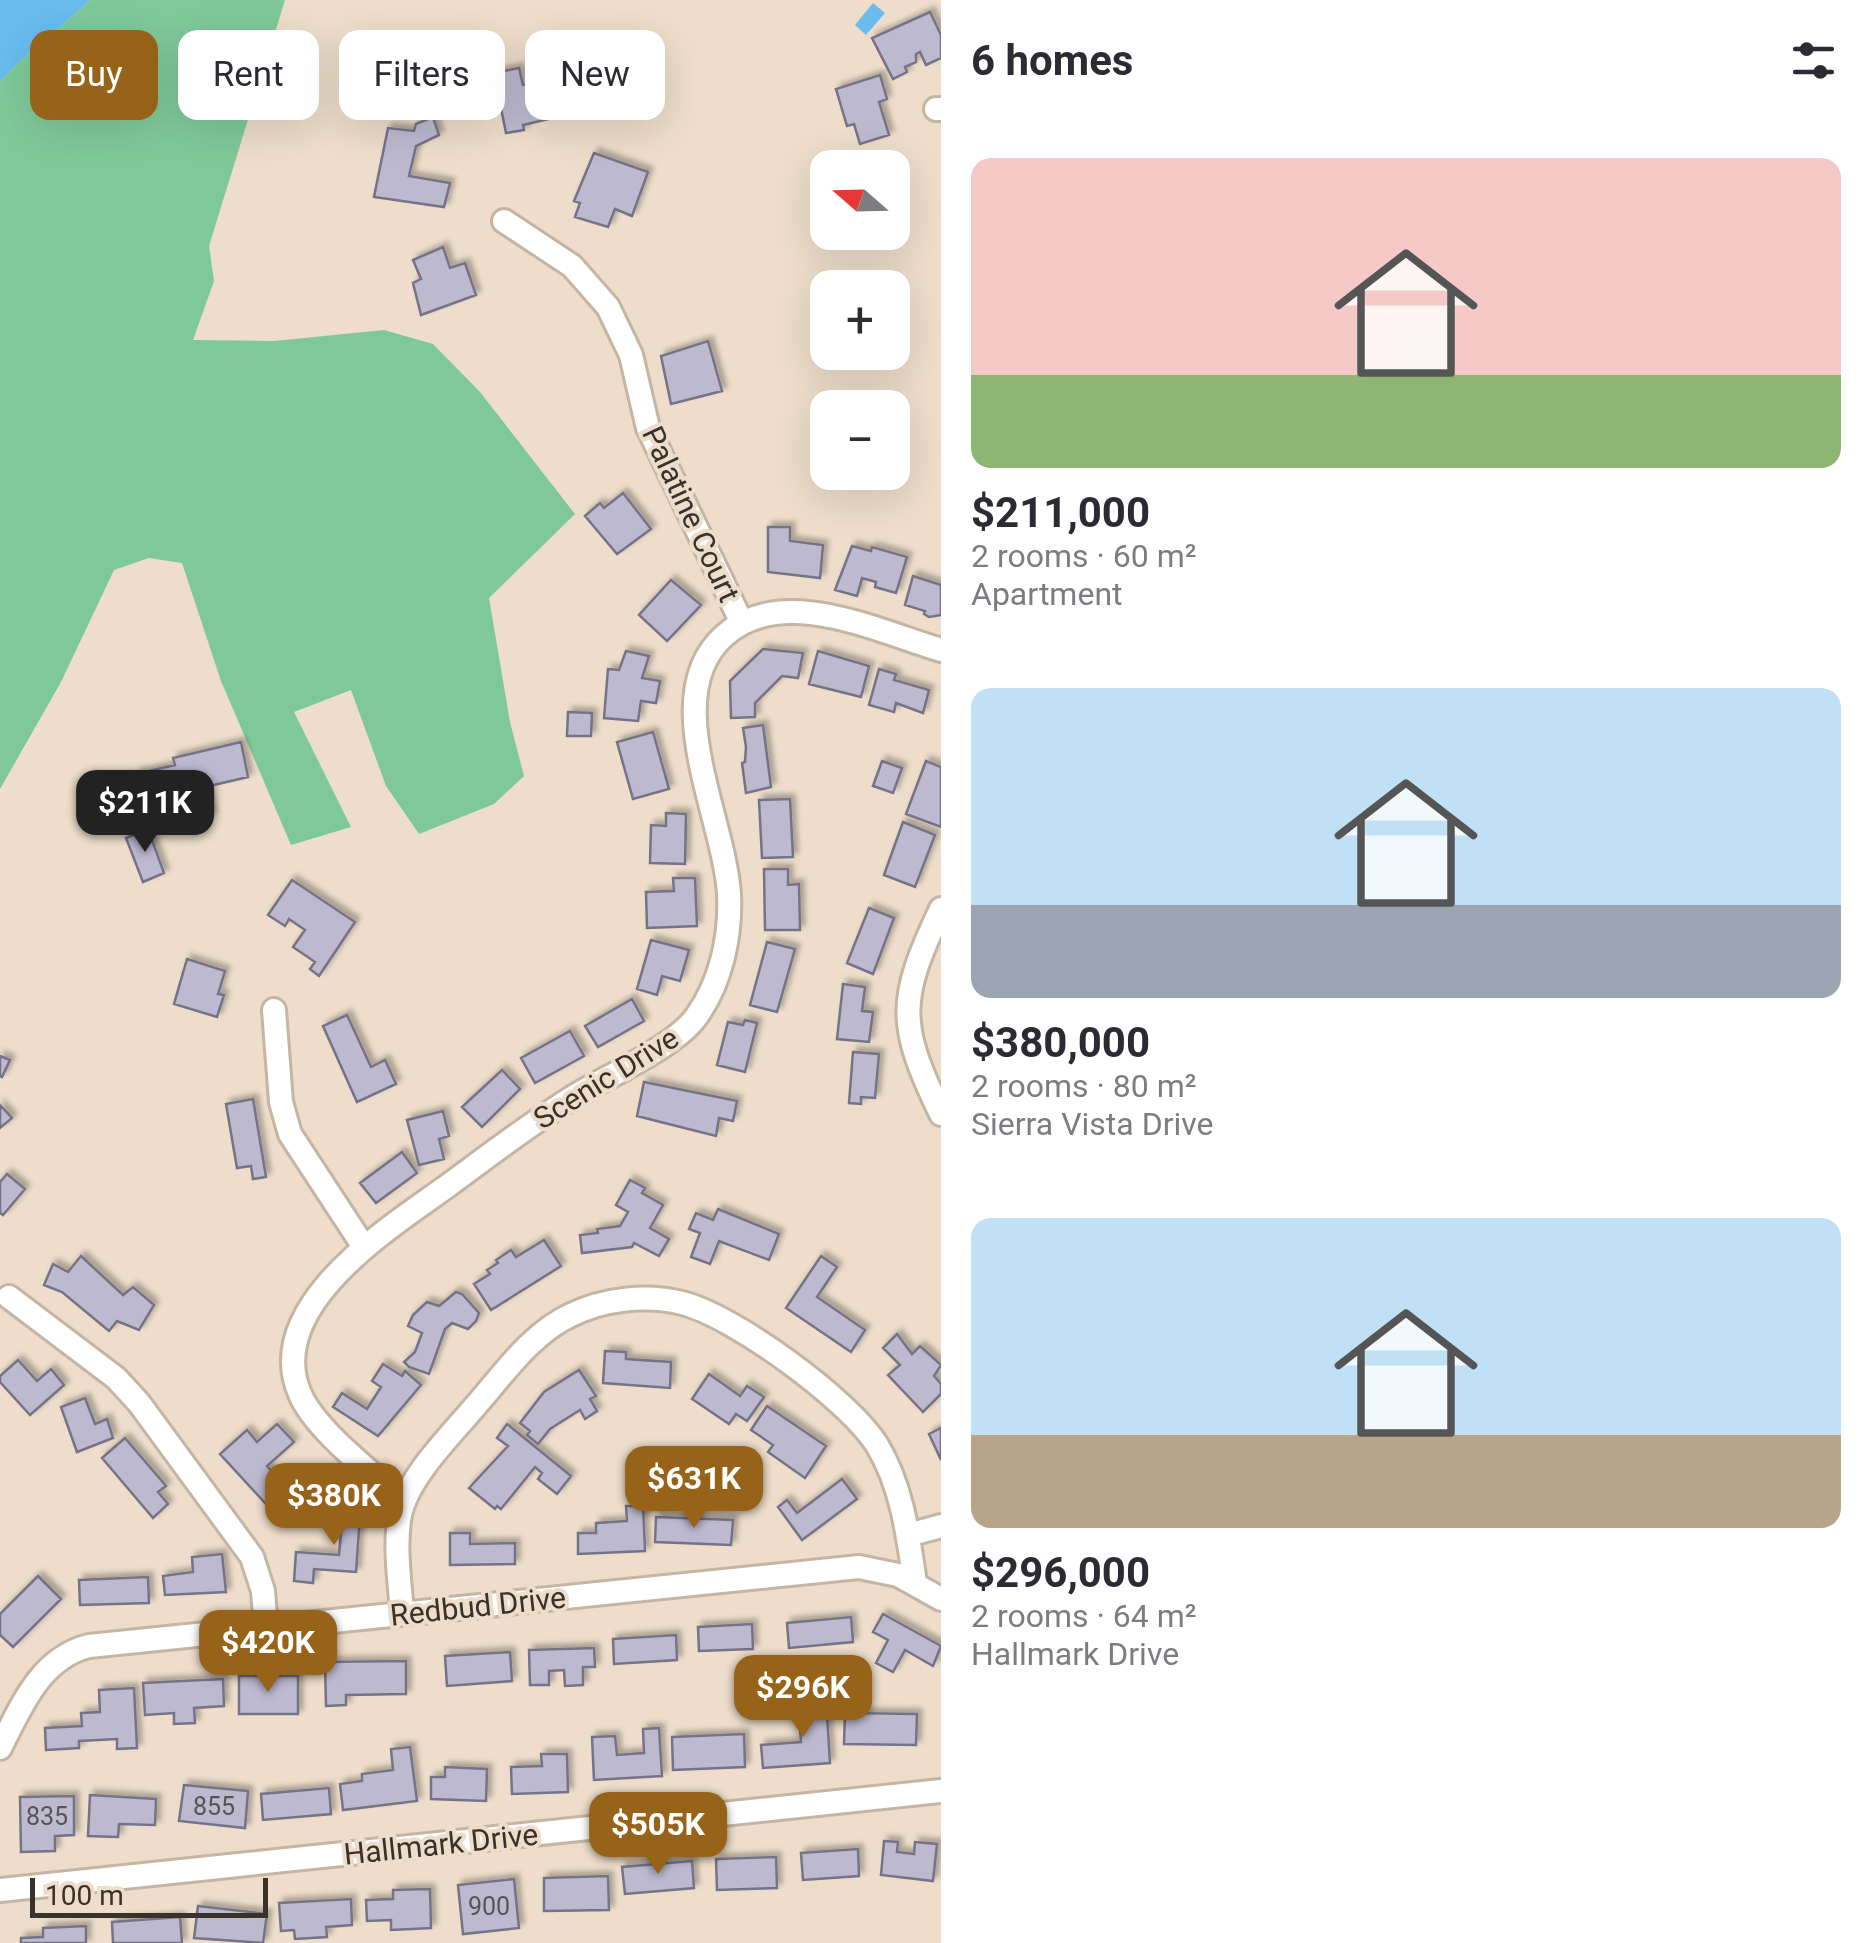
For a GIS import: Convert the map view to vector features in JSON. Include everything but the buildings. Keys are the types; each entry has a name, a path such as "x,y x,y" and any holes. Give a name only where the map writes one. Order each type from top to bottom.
{"street":[{"name":"Palatine Court","path":"504,221 572,266 608,307 630,355 648,428 742,623"},
{"path":"742,623 763,614 804,611 941,650"},
{"name":"Scenic Drive","path":"404,1502 317,1421 301,1398 294,1372 300,1332 318,1296 364,1247 537,1120 684,1030 702,1007 722,960 730,910 722,845 694,728 694,688 713,647 742,623"},
{"path":"941,909 908,997 908,1031 916,1062 941,1114"},
{"path":"274,1010 280,1102 290,1134 364,1247"},
{"path":"9,1298 116,1378 139,1402 252,1557 263,1591 266,1629"},
{"path":"402,1614 399,1544 404,1502 431,1458 512,1364 550,1327 605,1302 652,1298 692,1306 736,1328 802,1372 862,1425 875,1441 891,1474 916,1582"},
{"path":"908,1536 941,1526"},
{"name":"Redbud Drive","path":"0,1748 34,1684 76,1649 859,1567 916,1582 941,1599"},
{"name":"Hallmark Drive","path":"0,1890 941,1791"}],"green space":[{"path":"90,0 285,0 276,30 178,30 178,120 248,120 209,246 214,281 193,340 274,341 384,330 433,344 480,392 575,514 489,598 510,722 524,776 494,804 419,834 386,786 351,690 294,712 351,827 291,845 221,681 182,563 149,558 114,570 61,682 0,789 0,82 30,52 30,120 158,120 158,30 56,30"}],"water":[{"path":"0,0 90,0 56,30 30,30 30,52 0,82"},
{"path":"873,3 885,13 866,35 855,25"}]}
